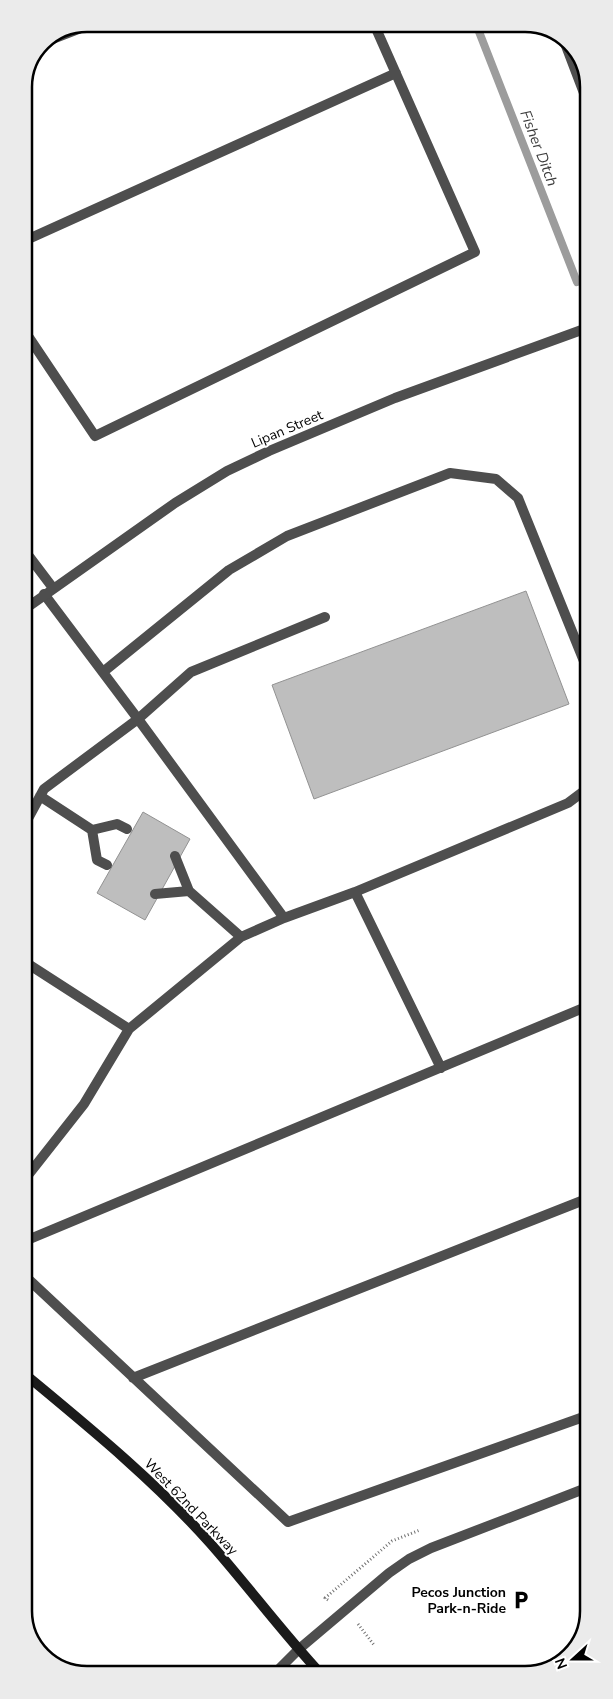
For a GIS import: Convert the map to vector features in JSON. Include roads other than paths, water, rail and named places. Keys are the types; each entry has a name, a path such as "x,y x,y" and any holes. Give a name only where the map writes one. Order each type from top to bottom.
{"street":[{"path":"33,343 95,436 475,252 378,33"},
{"path":"571,57 580,82"},
{"path":"33,237 396,73"},
{"name":"Lipan Street","path":"33,603 175,503 227,471 269,451 395,398 580,331"},
{"path":"103,672 228,570 287,536 450,473 496,479 518,498 580,651"},
{"path":"33,565 103,672 284,918"},
{"path":"33,810 44,788 138,719 192,672 325,617"},
{"path":"32,1170 84,1104 129,1029 241,937 284,918 355,892 568,803 580,794"},
{"path":"40,796 92,830 117,824 128,829"},
{"path":"92,830 97,860 107,866"},
{"path":"175,856 189,891 241,937"},
{"path":"155,894 189,891"},
{"path":"355,892 440,1068"},
{"path":"32,967 129,1029"},
{"path":"32,1238 580,1009"},
{"path":"133,1378 580,1202"},
{"path":"32,1283 288,1522 580,1418"},
{"name":"West 62nd Parkway","path":"32,1380 101,1437 165,1496 210,1543 314,1666"},
{"path":"282,1666 299,1649 408,1559 430,1548 580,1490"}],"waterway":[{"name":"Fisher Ditch","path":"479,33 577,282"}],"place":[{"name":"Pecos Junction Park-n-Ride","path":"521,1600"}]}
